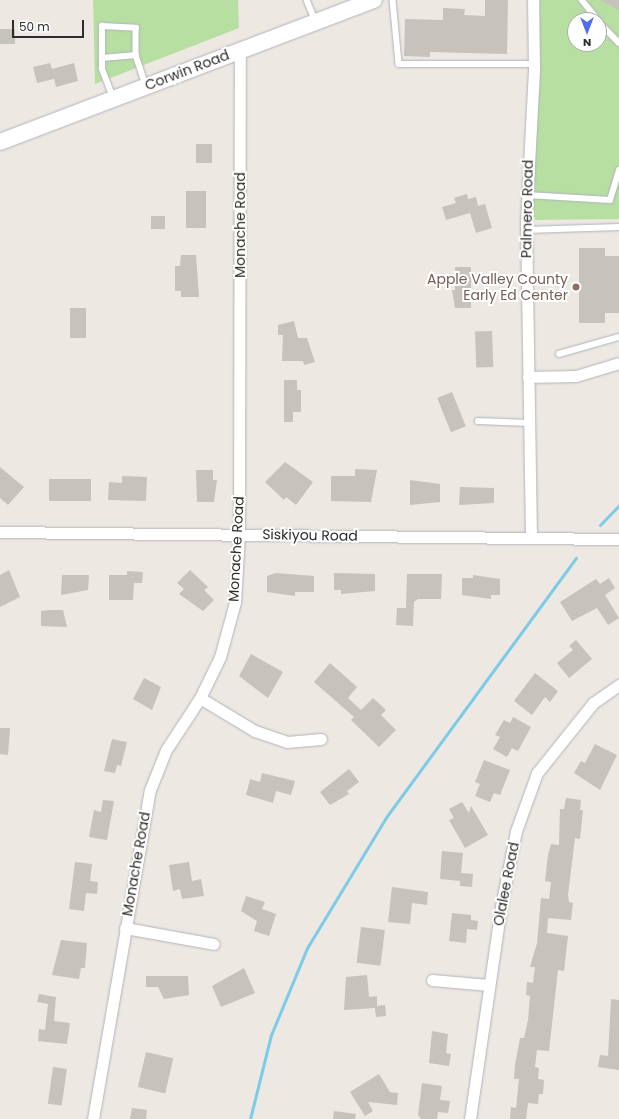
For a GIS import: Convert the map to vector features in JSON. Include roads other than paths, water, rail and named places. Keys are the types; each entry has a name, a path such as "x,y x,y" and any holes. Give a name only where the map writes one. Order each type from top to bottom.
{"main road":[{"name":"Corwin Road","path":"0,142 372,0"}],"street":[{"name":"Palmero Road","path":"531,538 526,230 534,64 533,0"},
{"name":"Monache Road","path":"92,1119 150,790 166,750 200,698 220,657 235,602 239,535 240,50"},
{"path":"528,377 576,376 619,362"},
{"name":"Siskiyou Road","path":"0,532 619,539"},
{"name":"Olalee Road","path":"470,1119 489,985 516,831 536,773 593,703 619,685"},
{"path":"200,698 255,731 281,740 321,739"},
{"path":"125,928 214,944"},
{"path":"432,980 489,985"}],"lane":[{"path":"307,0 316,22"},
{"path":"393,0 399,64 534,64"},
{"path":"582,0 591,12"},
{"path":"114,98 102,69 102,26 136,28 136,55 146,86"},
{"path":"607,30 619,43"},
{"path":"102,58 136,55"},
{"path":"527,195 610,200 619,170"},
{"path":"526,230 619,227"},
{"path":"559,354 619,337"},
{"path":"478,421 529,423"}],"waterway":[{"path":"600,525 619,505"},
{"path":"250,1119 271,1035 307,948 387,816 576,558"}],"place":[{"name":"Apple Valley County Early Ed Center","path":"576,287"}]}
